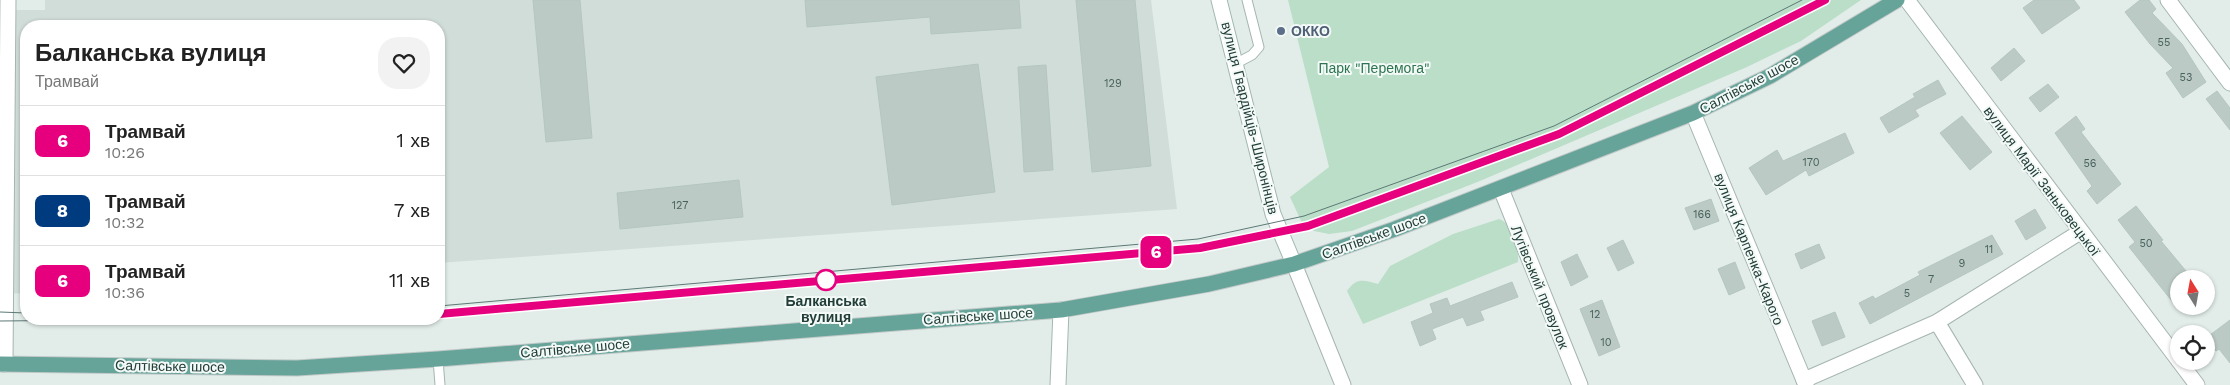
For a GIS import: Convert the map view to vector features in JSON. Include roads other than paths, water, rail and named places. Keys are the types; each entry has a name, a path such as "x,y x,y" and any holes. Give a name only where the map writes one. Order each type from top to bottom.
{"main road":[{"name":"Салтівське шосе","path":"2,364 297,368 438,359 1061,310 1209,284 1294,264 1395,229 1693,113 1770,76 1897,0"}],"street":[{"path":"2,364 8,0"},
{"name":"вулиця Гвардійців-Широнінців","path":"1220,0 1273,214 1343,385"},
{"name":"вулиця Марії Заньковецької","path":"1907,0 2170,349"},
{"path":"2168,0 2230,83"},
{"name":"вулиця Карпенка-Карого","path":"1693,113 1805,383"},
{"name":"Лугівський провулок","path":"1501,189 1580,385"},
{"path":"1805,383 1937,322 2080,232"},
{"path":"1058,385 1061,310"},
{"path":"1937,322 1975,385"},
{"name":"вулиця Марії Заньковецької","path":"2186,370 2197,385"}],"lane":[{"path":"1235,64 1252,56 1259,47 1247,0"},
{"path":"438,359 440,385"}],"tram line":[{"path":"445,305 1198,239 1304,216 1554,126 1802,0"},
{"path":"445,313 1200,248 1308,226 1559,134 1825,0"},
{"name":"6","path":"445,313 1200,248 1308,226 1559,134 1825,0"},
{"path":"0,312 20,313"},
{"path":"0,321 20,321"}],"place":[{"name":"ОККО","path":"1281,31"},
{"name":"Балканська вулиця","path":"826,280"}],"park label":[{"name":"Парк \"Перемога\"","path":"1374,68"}]}
